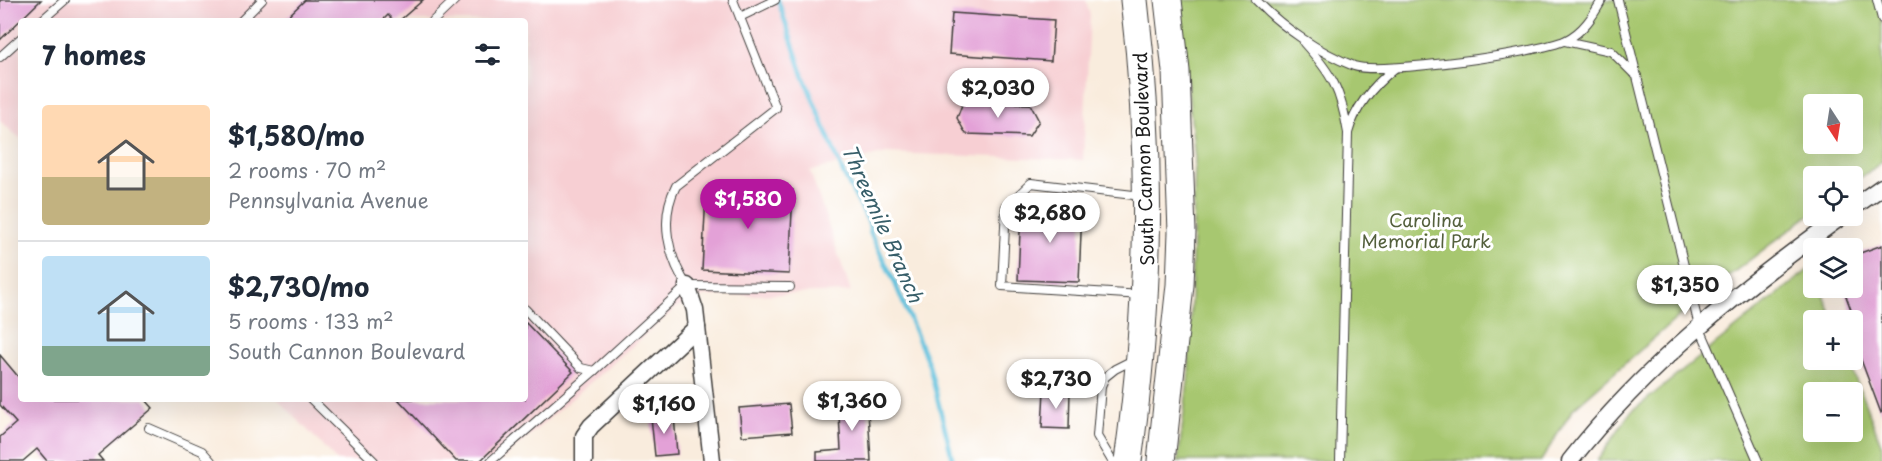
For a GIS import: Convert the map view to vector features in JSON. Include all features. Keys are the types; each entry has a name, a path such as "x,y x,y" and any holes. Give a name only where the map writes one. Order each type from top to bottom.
{"main road":[{"name":"South Cannon Boulevard","path":"1128,461 1146,295 1148,197 1145,119 1134,0"},
{"name":"South Cannon Boulevard","path":"1161,461 1180,285 1182,232 1176,71 1168,0"}],"street":[{"path":"1863,200 1882,187"},
{"path":"1570,461 1602,420 1653,367 1699,326 1829,226"},
{"path":"687,286 695,310 712,461"},
{"path":"584,461 584,436 591,426 697,327"}],"lane":[{"path":"44,18 65,0"},
{"path":"244,18 262,0"},
{"path":"436,18 455,0"},
{"path":"687,286 670,253 666,222 670,198 676,186 776,108 733,0"},
{"path":"740,17 776,0"},
{"path":"1256,0 1300,38 1327,68 1337,87 1348,133 1340,461"},
{"path":"1300,38 1356,67 1396,68 1469,60 1565,41 1581,31 1602,0"},
{"path":"1618,0 1699,326 1758,461"},
{"path":"1877,0 1882,19"},
{"path":"0,57 18,41"},
{"path":"1565,41 1611,51 1637,77"},
{"path":"1348,133 1353,116 1382,79 1396,68"},
{"path":"1146,295 1002,286 1006,207 1031,183 1148,197"},
{"path":"491,461 687,286 790,287"},
{"path":"528,312 581,368 594,370"},
{"path":"1112,461 1097,436 1101,386 1105,377 1115,369 1141,356"},
{"path":"314,402 374,461"},
{"path":"149,428 202,452 211,461"}],"shaded area":[{"path":"0,0 1086,0 1090,16 1083,160 887,153 810,171 851,292 706,296 677,307 500,461 337,461 281,402 528,402 528,18 18,18 18,136 0,121"}],"green space":[{"name":"Carolina Memorial Park","path":"1179,0 1882,0 1882,162 1863,176 1863,166 1803,166 1803,220 1701,297 1573,409 1541,461 1178,461 1189,373 1195,159"},
{"path":"1803,274 1803,298 1825,298 1830,310 1803,310 1803,370 1852,370 1857,382 1803,382 1803,442 1863,442 1863,398 1882,446 1882,461 1597,461 1630,413"}],"building":[{"path":"0,0 41,0 23,18 18,18 18,22 0,40"},
{"path":"305,0 423,0 402,18 391,18 388,15 385,18 286,18"},
{"path":"952,13 1054,20 1051,61 949,54"},
{"path":"963,102 1030,104 1039,121 1029,136 966,134 957,118"},
{"path":"716,186 793,190 789,274 702,270 706,195"},
{"path":"1021,207 1082,209 1079,282 1018,280"},
{"path":"1882,245 1881,413 1863,365 1863,310 1851,310 1847,298 1863,298 1863,252"},
{"path":"528,325 573,372 480,461 456,461 401,402 528,402"},
{"path":"0,355 18,376 18,402 148,402 153,408 98,455 103,461 47,461 37,449 23,461 0,461 0,437 16,423 0,405"},
{"path":"1044,390 1070,391 1069,429 1042,428"},
{"path":"867,395 871,461 817,461 817,452 841,450 838,397"},
{"path":"789,404 792,432 742,436 739,408"},
{"path":"674,415 677,454 655,456 651,417"}],"waterway":[{"name":"Threemile Branch","path":"778,0 803,75 844,175 869,223 871,234 895,283 929,365 953,461"}]}
